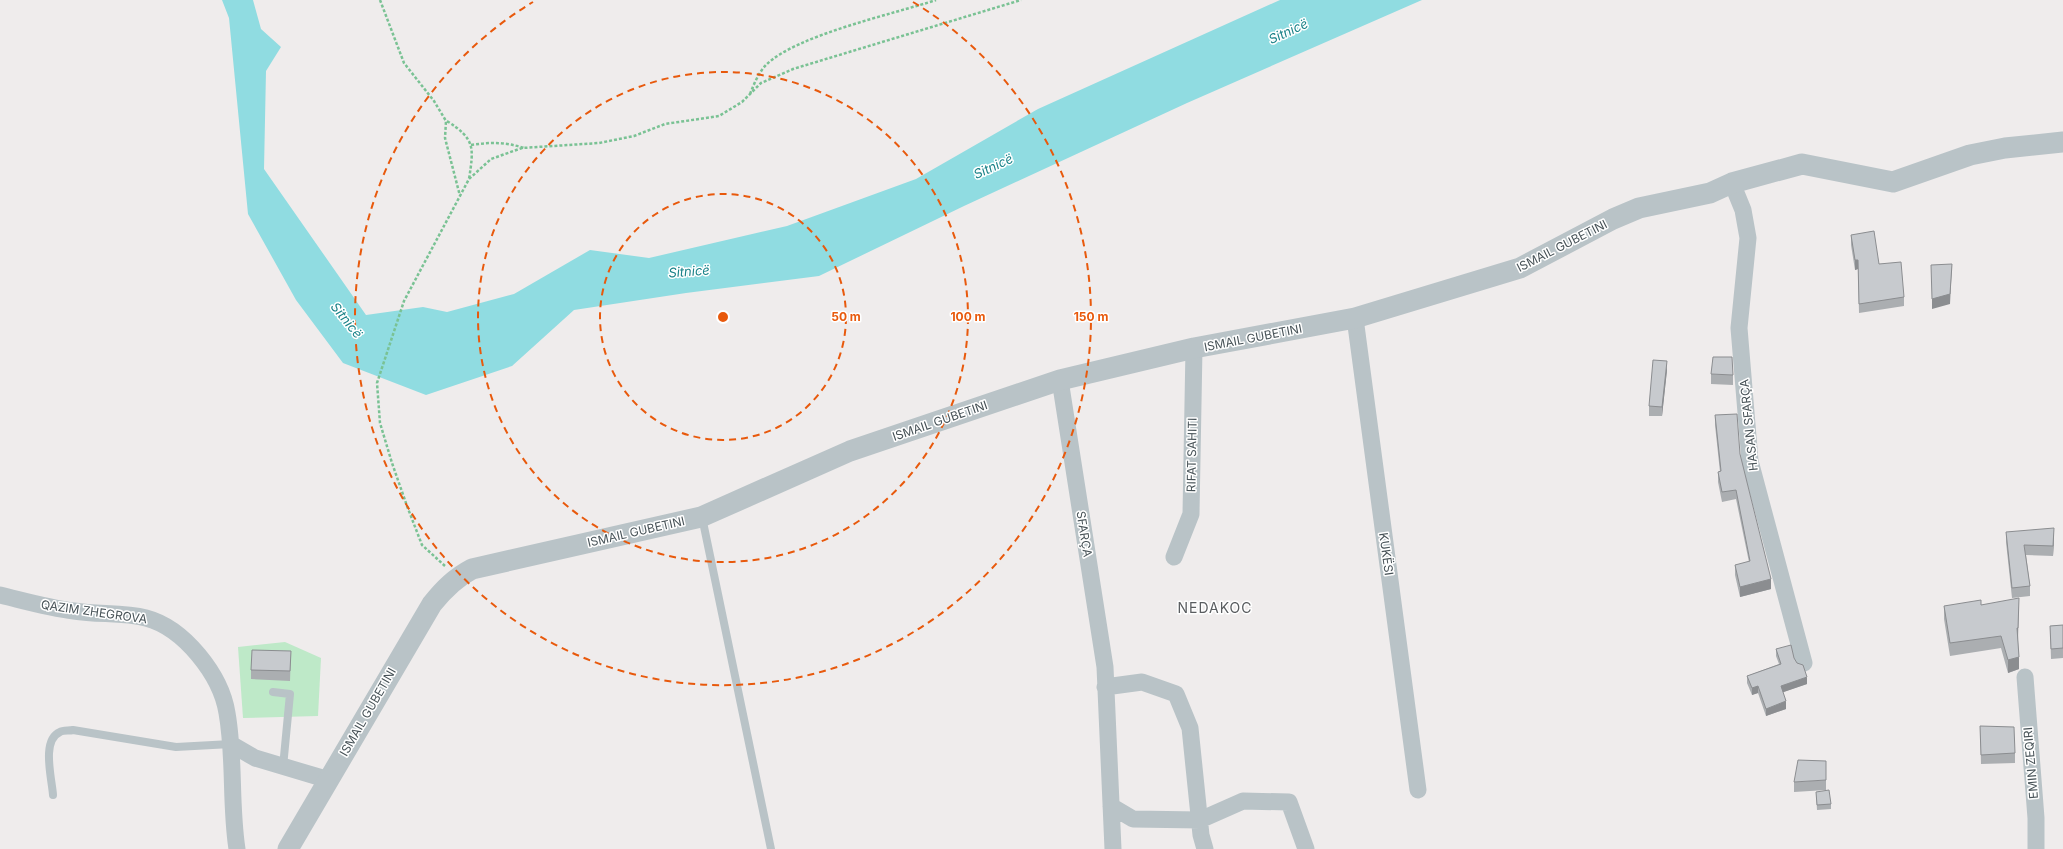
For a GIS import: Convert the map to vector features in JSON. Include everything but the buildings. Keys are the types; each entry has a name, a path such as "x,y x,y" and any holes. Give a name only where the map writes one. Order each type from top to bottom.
{"street":[{"name":"ISMAIL GUBETINI","path":"288,849 432,604 445,588 457,577 472,569 701,517 850,451 1060,380 1194,348 1355,318 1520,268 1613,219 1639,208 1710,193 1732,183 1802,164 1893,182 1970,155 2005,148 2063,142"},
{"name":"HASAN SFARÇA","path":"1732,183 1743,210 1748,238 1739,328 1750,461 1804,663"},
{"name":"KUKËSI","path":"1355,318 1418,790"},
{"name":"RIFAT SAHITI","path":"1174,557 1191,514 1194,348"},
{"name":"SFARÇA","path":"1060,380 1104,667 1113,849"},
{"name":"QAZIM ZHEGROVA","path":"0,595 57,608 146,618 162,624 196,652 210,670 221,690 227,712 231,744 237,849"},
{"name":"EMIN ZEQIRI","path":"2025,677 2036,818 2036,849"},
{"path":"1105,687 1142,682 1176,694 1190,728 1200,820 1205,849"},
{"path":"231,744 255,758 329,780"},
{"path":"1111,806 1134,819 1200,820 1243,801 1289,802 1306,849"}],"lane":[{"path":"701,517 771,849"},
{"path":"273,692 290,694 283,767"},
{"path":"53,795 49,745 53,737 60,732 73,730 176,747 231,744"}],"path":[{"path":"380,0 404,63 434,101 446,121 464,132 471,145 472,158 469,180"},
{"path":"748,96 766,65 786,51 830,33 936,0"},
{"path":"457,577 422,545 392,463 382,429 377,383 404,301 469,180 491,159 525,148 599,143 634,136 665,124 719,116 742,102 761,83 793,69 1021,0"},
{"path":"446,121 445,138 460,196"},
{"path":"471,145 485,142 510,143 525,148"}],"green space":[{"path":"285,642 321,658 318,716 243,718 238,647"}],"water":[{"name":"Sitnicë","path":"222,0 253,0 261,29 281,47 266,71 264,169 366,315 423,307 447,312 514,294 590,250 649,258 787,226 916,179 1038,109 1280,0 1422,0 1187,103 964,206 819,276 686,293 574,310 512,366 426,395 343,363 296,300 248,214 229,18"}],"district":[{"name":"NEDAKOC","path":"1215,608"}]}
